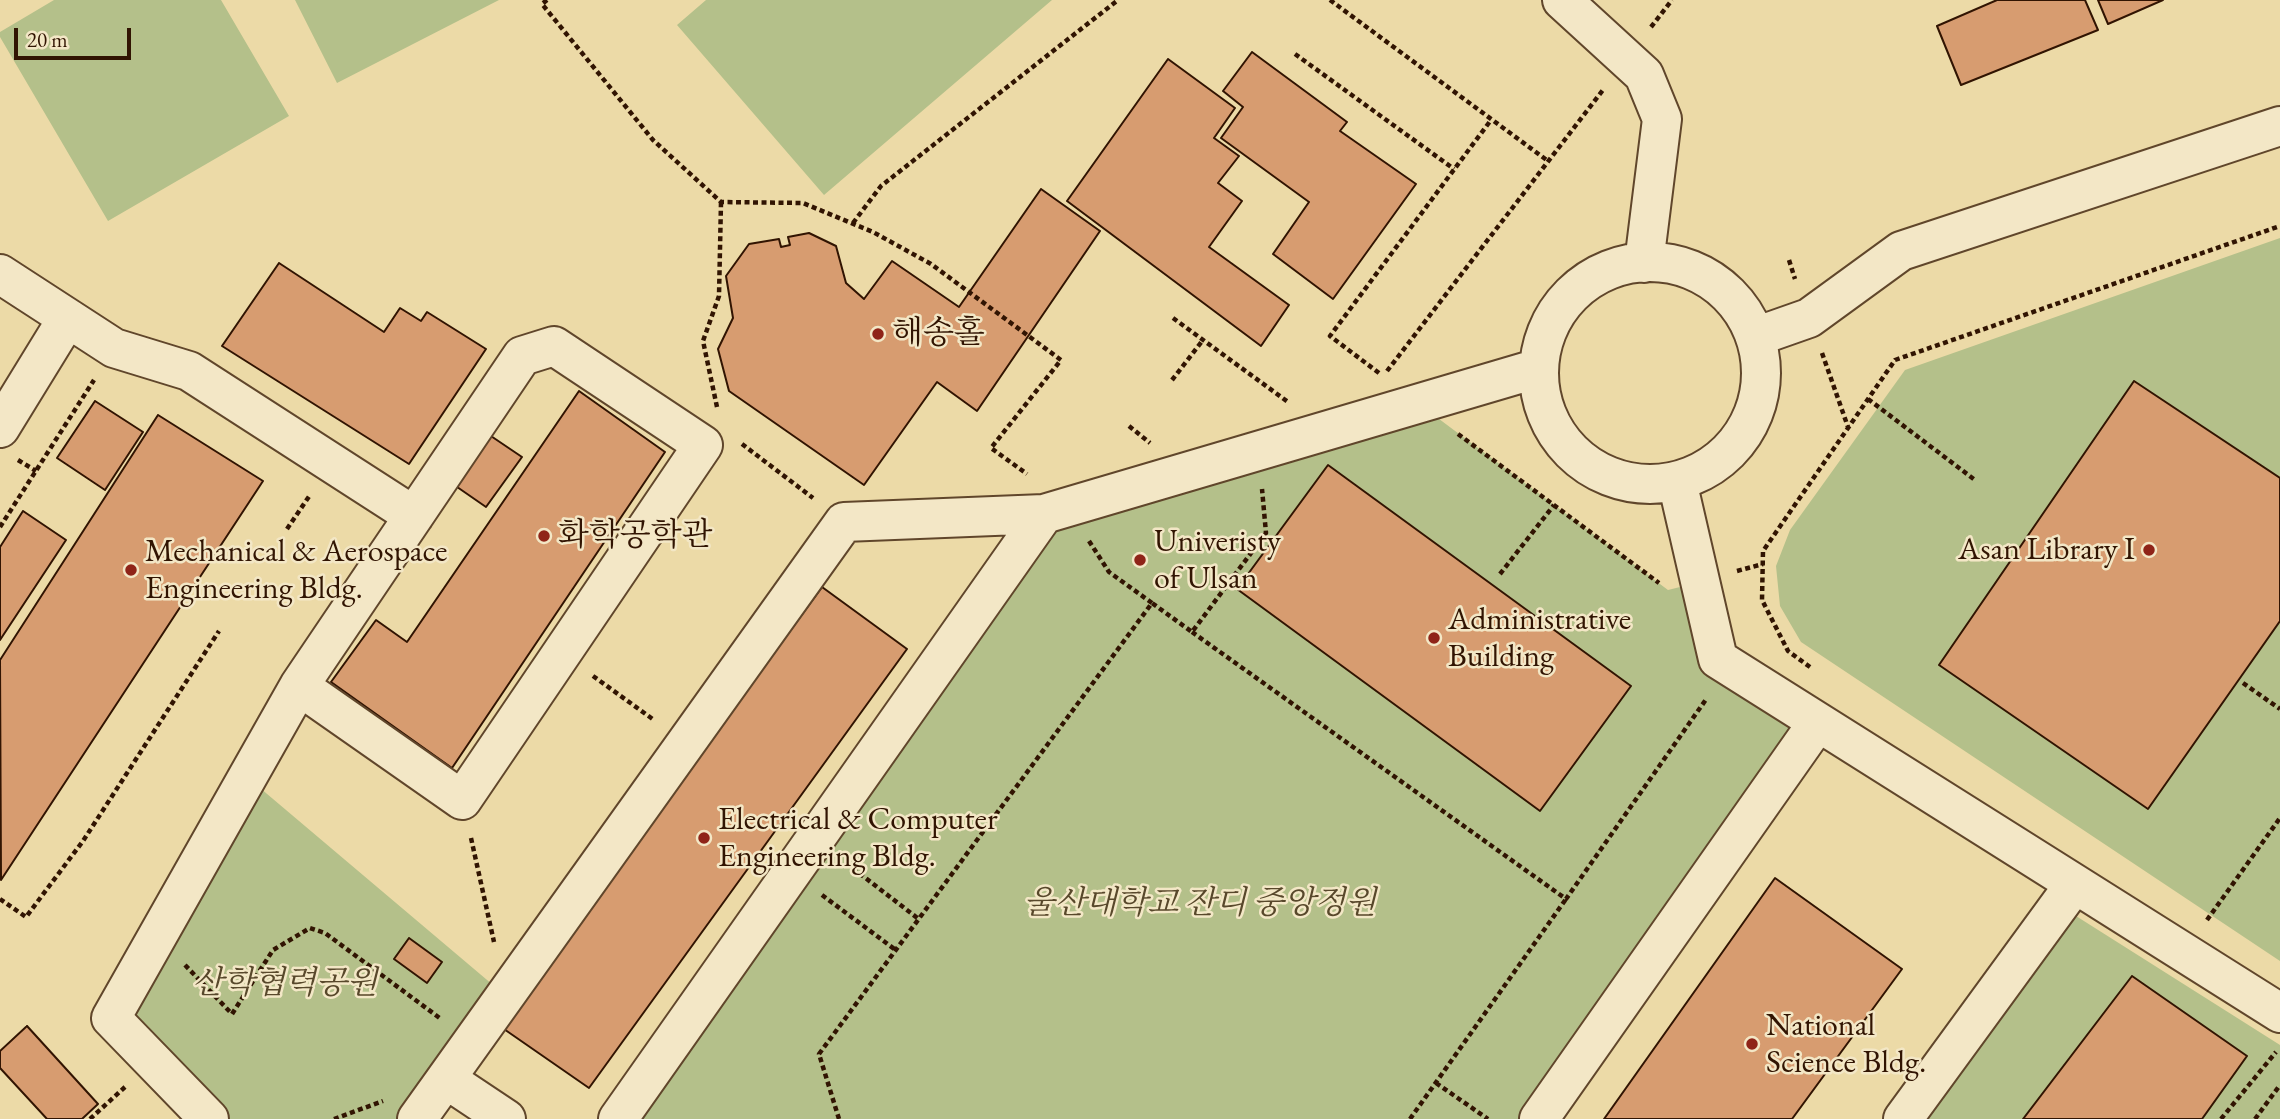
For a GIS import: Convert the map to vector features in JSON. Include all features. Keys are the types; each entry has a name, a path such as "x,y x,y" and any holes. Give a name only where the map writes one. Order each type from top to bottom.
{"street":[{"path":"1562,0 1644,75 1662,119 1644,263"},
{"path":"1755,337 1809,318 1901,251 2280,126"},
{"path":"1663,262 1697,271 1726,290 1748,318 1755,337 1760,351 1762,386 1751,423 1727,454 1695,476 1658,486 1619,481 1584,464 1557,436 1541,401 1539,368 1548,328 1567,299 1595,276 1627,264 1663,262"},
{"path":"0,274 67,320 114,348 189,370 414,516"},
{"path":"0,428 67,320"},
{"path":"209,1119 111,1018 299,686 523,356 554,346 703,445 462,800 299,686"},
{"path":"417,1119 844,522 1055,510 1539,368"},
{"path":"1677,481 1718,659 2280,1013"},
{"path":"618,1119 791,872 1055,510"},
{"path":"1539,1119 1818,723"},
{"path":"1903,1119 2074,885"},
{"path":"446,1079 506,1119"}],"path":[{"path":"853,223 881,186 1118,0"},
{"path":"1330,0 1548,161"},
{"path":"1491,120 1329,336 1383,376 1672,0"},
{"path":"543,1 653,140 721,202 803,203 853,223 931,264 1061,360 991,449"},
{"path":"1295,54 1454,169"},
{"path":"712,390 703,341 719,296 721,202"},
{"path":"1820,674 1788,651 1762,600 1763,551 1895,360 2280,226"},
{"path":"1173,318 1290,404"},
{"path":"1172,380 1203,340"},
{"path":"0,527 114,348"},
{"path":"1868,399 1975,480"},
{"path":"1419,404 1668,590 1763,564"},
{"path":"1129,426 1153,446"},
{"path":"735,439 844,522"},
{"path":"1192,632 1266,533 1259,450"},
{"path":"1500,574 1554,505"},
{"path":"1055,510 1109,572 1566,899"},
{"path":"839,1119 819,1054 1152,603"},
{"path":"0,899 26,917 83,841 219,631"},
{"path":"561,654 687,743"},
{"path":"1410,1119 1729,666"},
{"path":"2243,683 2280,709"},
{"path":"462,800 506,996"},
{"path":"2200,930 2280,818"},
{"path":"815,839 920,920"},
{"path":"791,872 897,951"},
{"path":"158,936 232,1014 273,950 310,928 325,933 473,1043"},
{"path":"2221,1119 2280,1046"},
{"path":"90,1119 153,1061"},
{"path":"1436,1083 1488,1119"},
{"path":"2255,1119 2280,1085"}],"green space":[{"path":"54,0 221,0 289,116 108,221 0,37 0,32"},
{"path":"295,0 499,0 337,83"},
{"path":"706,0 1052,0 824,195 677,25"},
{"path":"2280,238 2280,961 1801,642 1780,606 1776,566 1790,530 1905,370"},
{"name":"울산대학교 잔디 중앙정원","path":"1419,404 1668,590 1700,582 1718,659 1818,722 1539,1119 618,1119 1044,514"},
{"name":"산학협력공원","path":"247,777 506,996 417,1119 210,1119 111,1018"},
{"path":"2076,916 2280,1045 2280,1119 1925,1119"}],"building":[{"path":"1997,0 2085,0 2098,30 1961,85 1937,26"},
{"path":"2098,0 2163,0 2108,24"},
{"path":"1252,52 1347,122 1340,131 1416,184 1333,299 1273,254 1309,202 1221,138 1243,107 1223,91"},
{"path":"1168,59 1235,108 1214,138 1239,156 1218,183 1242,201 1209,247 1289,305 1261,346 1067,201"},
{"name":"해송홀","path":"1041,189 1100,231 977,411 937,382 864,485 729,391 718,349 733,318 726,276 749,244 779,239 781,247 790,245 788,237 809,233 836,246 846,283 864,299 892,261 959,307"},
{"path":"279,263 384,332 400,308 421,321 427,312 486,349 409,464 222,346"},
{"name":"Asan Library I","path":"2134,381 2280,478 2280,621 2148,809 1939,665"},
{"name":"화학공학관","path":"579,391 665,452 452,768 331,682 376,620 407,642"},
{"path":"95,401 143,432 105,490 57,458"},
{"name":"Mechanical & Aerospace Engineering Bldg.","path":"158,415 263,481 1,880 0,660"},
{"path":"482,430 522,457 486,507 447,480"},
{"name":"Administrative Building","path":"1328,465 1631,686 1540,811 1237,589"},
{"path":"23,511 66,540 0,640 0,547"},
{"name":"Electrical & Computer Engineering Bldg.","path":"822,587 907,649 589,1088 501,1027"},
{"name":"National Science Bldg.","path":"1775,878 1902,969 1792,1119 1604,1119"},
{"path":"409,938 442,962 427,983 394,959"},
{"path":"2132,976 2247,1056 2202,1119 2023,1119"},
{"path":"27,1026 98,1104 82,1119 47,1119 0,1068 0,1051"}],"place":[{"name":"해송홀","path":"878,334"},
{"name":"화학공학관","path":"544,536"},
{"name":"Asan Library I","path":"2149,550"},
{"name":"Univeristy of Ulsan","path":"1140,560"},
{"name":"Mechanical & Aerospace Engineering Bldg.","path":"131,570"},
{"name":"Administrative Building","path":"1434,638"},
{"name":"Electrical & Computer Engineering Bldg.","path":"704,838"},
{"name":"National Science Bldg.","path":"1752,1044"}]}
